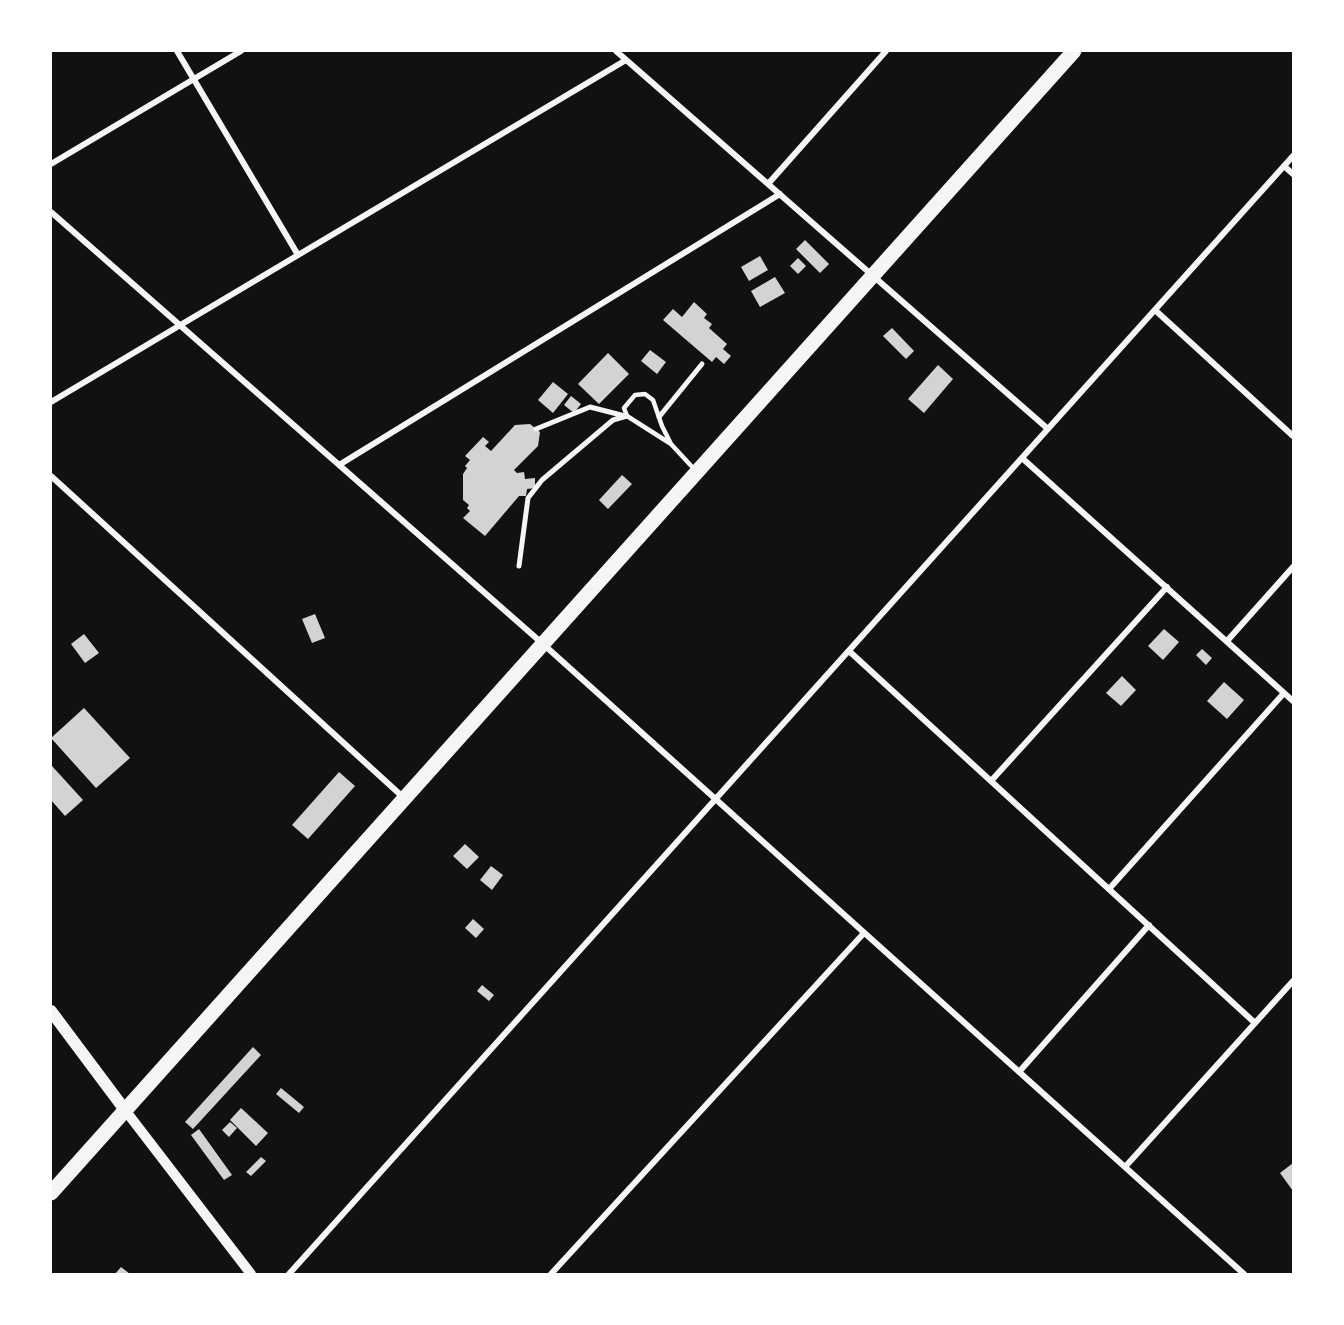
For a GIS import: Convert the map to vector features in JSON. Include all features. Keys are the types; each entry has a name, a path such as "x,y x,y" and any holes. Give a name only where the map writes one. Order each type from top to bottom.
{"highway":[{"path":"51,1193 1074,51"}],"main road":[{"path":"51,1011 125,1110"}],"street":[{"path":"177,51 298,255"},
{"path":"51,164 241,51"},
{"path":"616,51 1048,429"},
{"path":"768,184 886,51"},
{"path":"51,402 626,60"},
{"path":"289,1274 1293,156"},
{"path":"1284,166 1293,174"},
{"path":"339,465 780,195"},
{"path":"51,212 543,644 1240,1273"},
{"path":"1155,310 1293,436"},
{"path":"659,417 702,364"},
{"path":"536,429 590,407 627,416"},
{"path":"519,566 528,498 542,480 614,420 627,416"},
{"path":"1022,458 1293,701"},
{"path":"51,476 404,799"},
{"path":"1227,641 1293,567"},
{"path":"991,781 1167,587"},
{"path":"849,651 1255,1023"},
{"path":"1109,889 1284,693"},
{"path":"1019,1072 1149,926"},
{"path":"551,1274 864,933"},
{"path":"1125,1167 1293,981"},
{"path":"125,1110 251,1274"}],"lane":[{"path":"671,444 652,400 645,394 635,394 624,408 627,416 671,444 697,472"}],"building":[{"path":"805,240 829,264 820,273 796,249"},
{"path":"760,256 768,270 749,281 741,267"},
{"path":"798,258 806,266 798,274 790,266"},
{"path":"775,277 785,293 760,307 751,291"},
{"path":"694,302 707,314 704,318 712,324 709,328 727,344 723,349 731,356 724,364 716,357 712,362 663,320 673,309 682,317"},
{"path":"892,328 914,351 906,359 883,336"},
{"path":"650,350 666,362 657,374 641,361"},
{"path":"608,353 629,374 599,404 578,384"},
{"path":"938,365 953,379 924,413 908,399"},
{"path":"553,382 568,394 553,413 538,400"},
{"path":"571,396 581,404 574,413 564,405"},
{"path":"530,424 540,432 538,446 514,470 517,473 524,472 525,479 535,478 535,488 527,489 526,496 519,496 485,536 463,518 470,511 467,508 469,505 463,500 463,474 470,460 465,456 483,437 489,442 485,446 491,451 515,425"},
{"path":"622,475 632,484 608,509 599,500"},
{"path":"315,614 325,638 312,643 302,619"},
{"path":"1164,629 1179,642 1163,660 1148,646"},
{"path":"84,634 99,653 85,663 71,644"},
{"path":"1202,649 1212,658 1206,665 1196,655"},
{"path":"1122,676 1136,690 1121,706 1106,693"},
{"path":"1224,682 1244,700 1227,719 1207,701"},
{"path":"84,708 130,758 96,788 51,738"},
{"path":"52,766 83,800 65,816 51,800"},
{"path":"339,772 355,786 308,839 292,825"},
{"path":"465,844 479,857 467,869 453,856"},
{"path":"491,866 503,875 492,890 480,880"},
{"path":"473,919 484,929 476,938 465,928"},
{"path":"482,985 494,995 489,1001 477,991"},
{"path":"253,1047 261,1055 193,1129 185,1122"},
{"path":"281,1088 304,1107 299,1113 276,1094"},
{"path":"241,1108 268,1133 256,1146 230,1120"},
{"path":"230,1122 237,1128 229,1137 222,1130"},
{"path":"199,1129 232,1175 224,1180 191,1135"},
{"path":"261,1157 266,1161 251,1176 246,1172"},
{"path":"1293,1163 1293,1191 1280,1173"},
{"path":"121,1267 130,1274 115,1274"}]}
